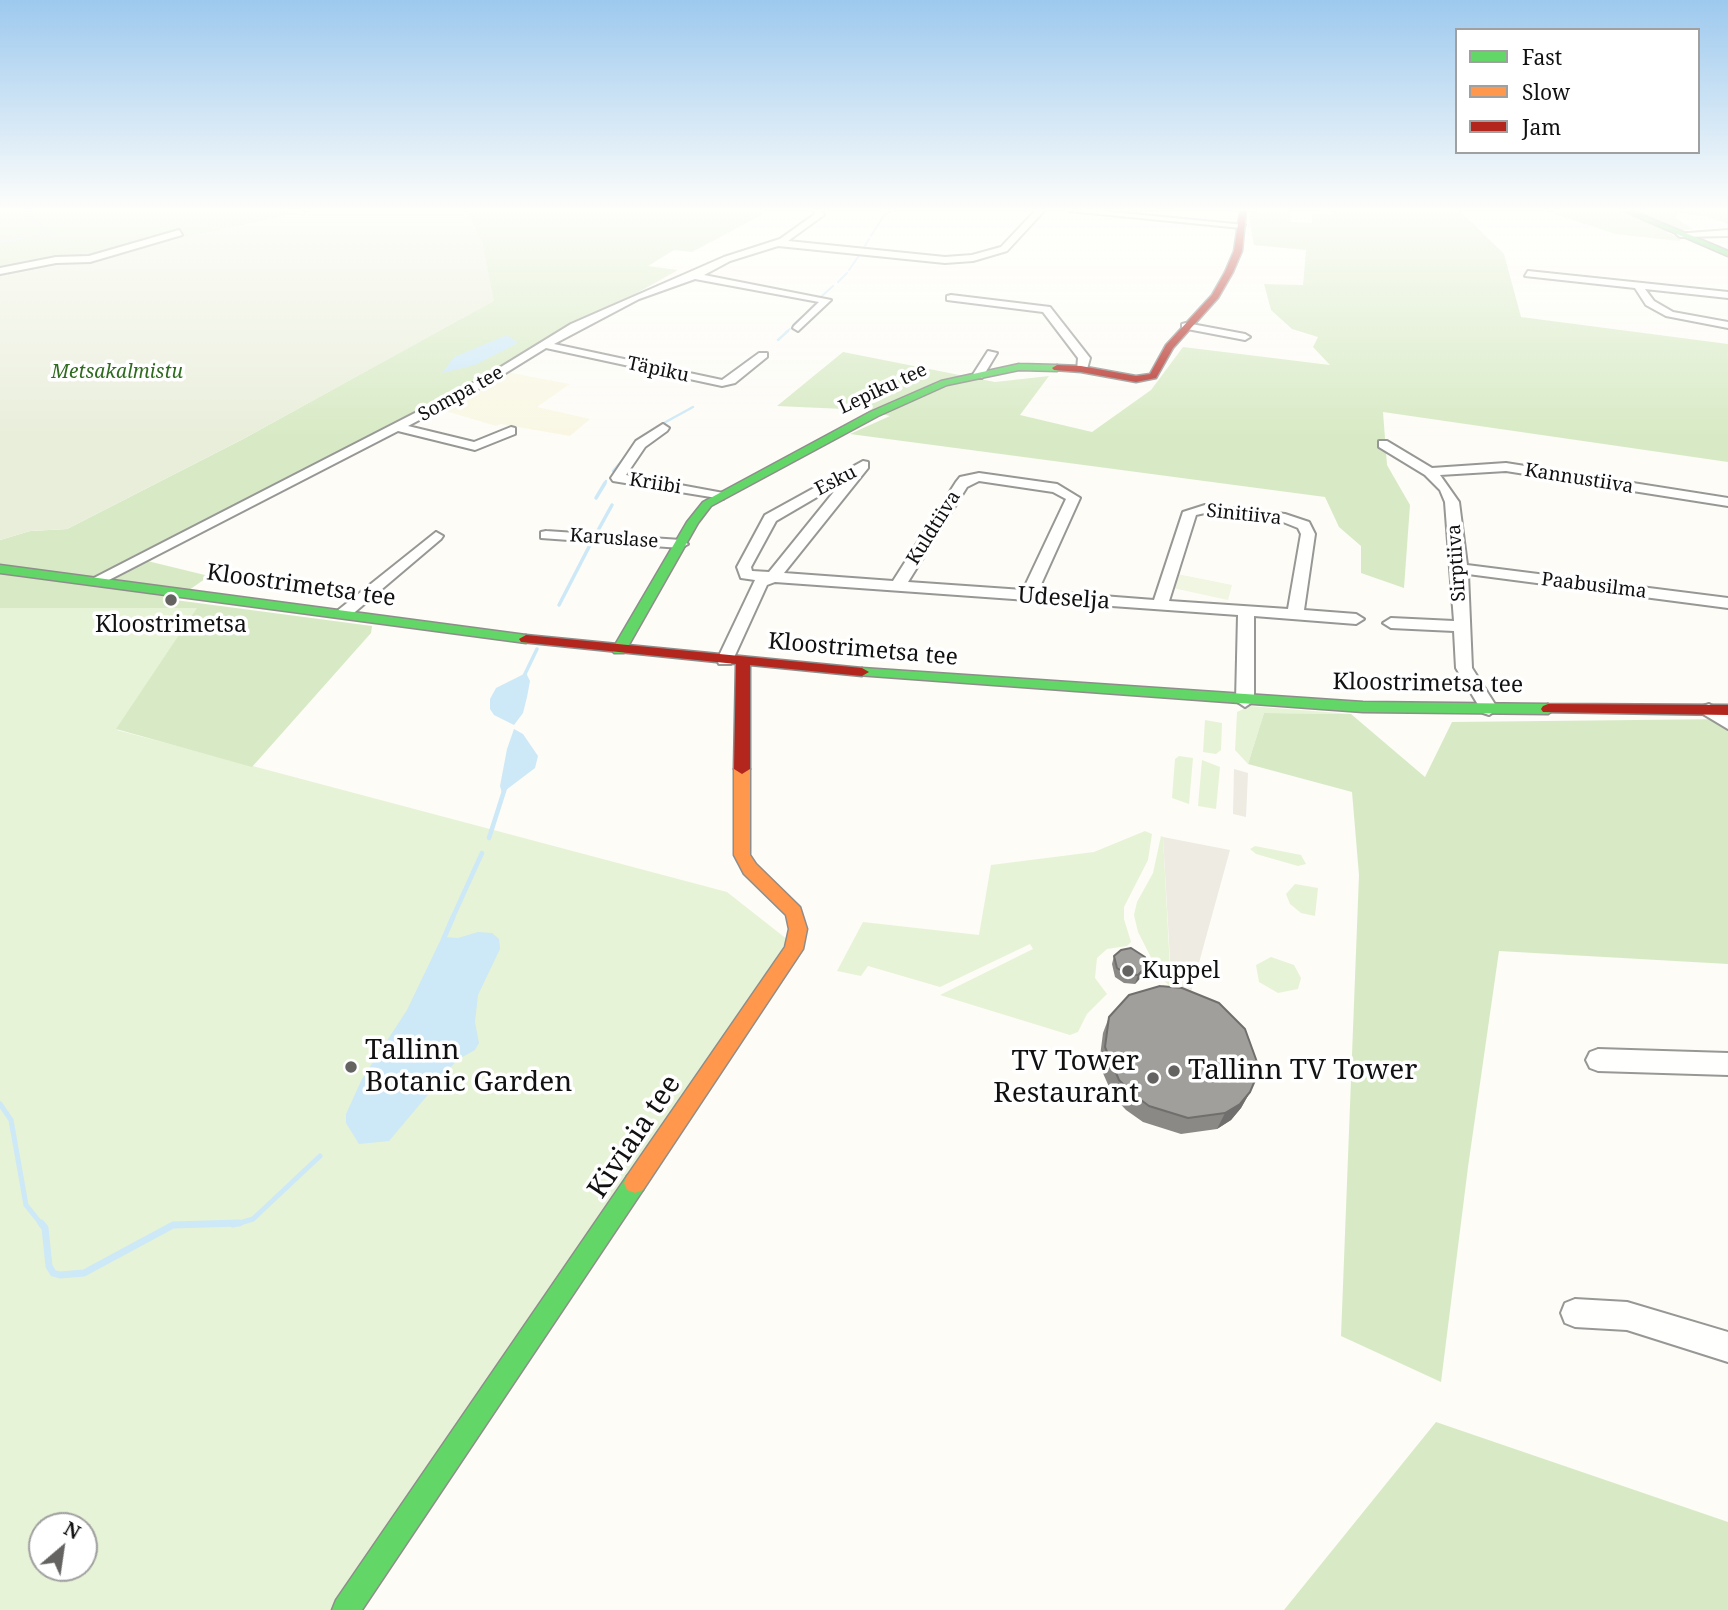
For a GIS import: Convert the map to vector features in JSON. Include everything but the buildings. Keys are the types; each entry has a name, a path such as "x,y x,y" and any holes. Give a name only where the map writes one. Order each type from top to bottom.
{"street":[{"name":"Sompa tee","path":"98,580 399,427 487,380 575,326 635,297 666,286"},
{"path":"750,286 826,300 798,328"},
{"name":"Lepiku tee","path":"618,650 701,511 718,496 909,397 944,383 1034,366 1082,369 1136,379 1153,376 1186,326 1220,286"},
{"path":"1638,286 1650,303 1670,314 1727,325"},
{"path":"1639,286 1728,295"},
{"path":"951,298 1046,309 1084,358 1082,369"},
{"path":"1186,326 1245,337"},
{"name":"Täpiku","path":"545,345 722,383 731,381 763,355"},
{"path":"978,376 992,354"},
{"path":"399,427 475,446 510,431"},
{"name":"Kriibi","path":"663,428 640,444 618,478 718,496"},
{"name":"Sirptiiva","path":"1383,444 1430,472 1446,489 1452,502 1460,569 1464,668 1489,709"},
{"name":"Esku","path":"725,660 761,582 773,577 863,465 781,511 763,526 744,567 746,575 773,577"},
{"name":"Kannustiiva","path":"1430,472 1506,467 1728,502"},
{"name":"Kuldtiiva","path":"898,586 961,485 979,477 1057,488 1073,498 1028,596"},
{"name":"Sinitiiva","path":"1160,606 1190,512 1205,509 1285,518 1304,525 1308,534 1294,615"},
{"name":"Karuslase","path":"546,535 681,544"},
{"path":"343,614 436,536"},
{"name":"Kloostrimetsa tee","path":"0,569 98,580 391,623 743,662 1245,701 1489,709 1728,710"},
{"name":"Paabusilma","path":"1460,569 1728,603"},
{"name":"Udeselja","path":"773,577 1356,619"},
{"path":"1245,701 1246,613"},
{"path":"1391,623 1461,626"},
{"name":"Kiviaia tee","path":"346,1610 794,949 798,929 794,912 750,869 742,855 743,662"},
{"path":"1709,710 1728,723"},
{"path":"1598,1060 1728,1063"},
{"path":"1575,1313 1627,1316 1728,1347"}],"shaded area":[{"path":"506,372 570,384 537,407 590,419 570,436 501,424 496,426 439,409"},
{"path":"1234,769 1248,773 1246,817 1233,814"},
{"path":"1163,837 1230,850 1189,999 1172,994"}],"green space":[{"name":"Metsakalmistu","path":"0,286 491,286 494,301 243,439 67,529 30,531 0,540"},
{"path":"490,286 649,286 450,398 131,557 209,576 175,600 372,626 371,633 252,767 116,729 197,608 0,608 0,540 30,531 67,529 243,439 493,301"},
{"path":"1265,286 1513,286 1521,317 1728,344 1728,462 1383,412 1387,465 1410,505 1404,588 1361,573 1361,546 1339,527 1325,497 850,434 890,416 866,410 777,406 843,352 995,382 1049,376 1020,415 1092,432 1151,390 1183,347 1330,365 1313,347 1318,337 1292,329 1271,310"},
{"path":"1177,574 1232,585 1228,600 1173,588"},
{"name":"Tallinn Botanic Garden","path":"0,608 198,608 117,730 727,892 788,940 333,1610 0,1610"},
{"path":"1250,706 1351,714 1264,713 1248,764 1235,750 1237,712"},
{"path":"1264,713 1351,714 1425,777 1452,722 1728,719 1728,964 1499,951 1441,1382 1341,1336 1359,875 1352,792 1248,764"},
{"path":"1205,720 1222,723 1221,750 1216,754 1203,752"},
{"path":"1179,756 1193,758 1189,804 1172,798 1175,759"},
{"path":"1202,760 1220,767 1216,809 1198,806"},
{"path":"1145,831 1152,834 1148,860 1124,907 1124,919 1131,942 1127,946 1107,949 1097,958 1095,978 1107,994 1087,1014 1078,1032 1070,1035 940,995 1033,949 1030,944 940,987 868,966 861,976 837,971 863,922 979,935 991,865 1094,852"},
{"path":"1161,836 1171,987 1162,979 1138,932 1134,915 1137,902 1153,873"},
{"path":"1255,846 1301,855 1306,864 1298,866 1256,854 1250,849"},
{"path":"1295,884 1318,888 1315,916 1301,913 1290,904 1286,894"},
{"path":"1271,957 1294,965 1301,978 1298,989 1278,993 1259,982 1256,965"},
{"path":"1436,1422 1728,1522 1728,1610 1284,1610"}],"water":[{"path":"507,335 518,343 475,365 442,373 454,357"},
{"path":"526,673 530,681 527,697 523,713 514,725 494,715 490,709 490,699 496,688"},
{"path":"514,729 523,734 538,756 535,768 502,793 500,786"},
{"path":"478,932 492,933 499,939 500,949 478,995 475,1022 479,1043 475,1050 457,1060 389,1141 359,1144 346,1123 346,1114 362,1079 407,1010 442,937 458,938"}],"waterway":[{"path":"822,296 833,286"},
{"path":"807,312 819,300"},
{"path":"794,324 803,316"},
{"path":"786,332 790,329"},
{"path":"778,340 788,331"},
{"path":"723,379 750,359"},
{"path":"662,424 693,407"},
{"path":"613,471 644,435"},
{"path":"596,498 605,483"},
{"path":"596,534 612,505"},
{"path":"559,605 591,543"},
{"path":"524,676 537,649"},
{"path":"489,838 505,788"},
{"path":"452,919 482,853"},
{"path":"444,938 453,917"},
{"path":"0,1104 11,1120 26,1205 42,1225"},
{"path":"233,1225 253,1219 320,1156"},
{"path":"41,1223 45,1228 49,1266 53,1273 60,1275 84,1273 173,1225 239,1223"}],"traffic: fast":[{"path":"619,650 693,522 707,504 874,414 944,383 1019,367 1057,368"},
{"path":"0,569 526,639"},
{"path":"862,672 1363,707 1548,709"},
{"path":"346,1610 635,1183"}],"traffic: slow":[{"path":"635,1183 794,949 798,929 794,912 750,869 742,855 742,769"}],"traffic: jam":[{"path":"1057,368 1081,369 1136,379 1153,376 1169,347 1221,286"},
{"path":"526,639 862,672"},
{"path":"742,769 743,662"},
{"path":"1548,709 1728,710"}],"place":[{"name":"Kloostrimetsa","path":"171,600"},
{"name":"Kuppel","path":"1128,971"},
{"name":"Tallinn Botanic Garden","path":"351,1067"},
{"name":"Tallinn TV Tower","path":"1174,1071"},
{"name":"TV Tower Restaurant","path":"1153,1078"}]}
